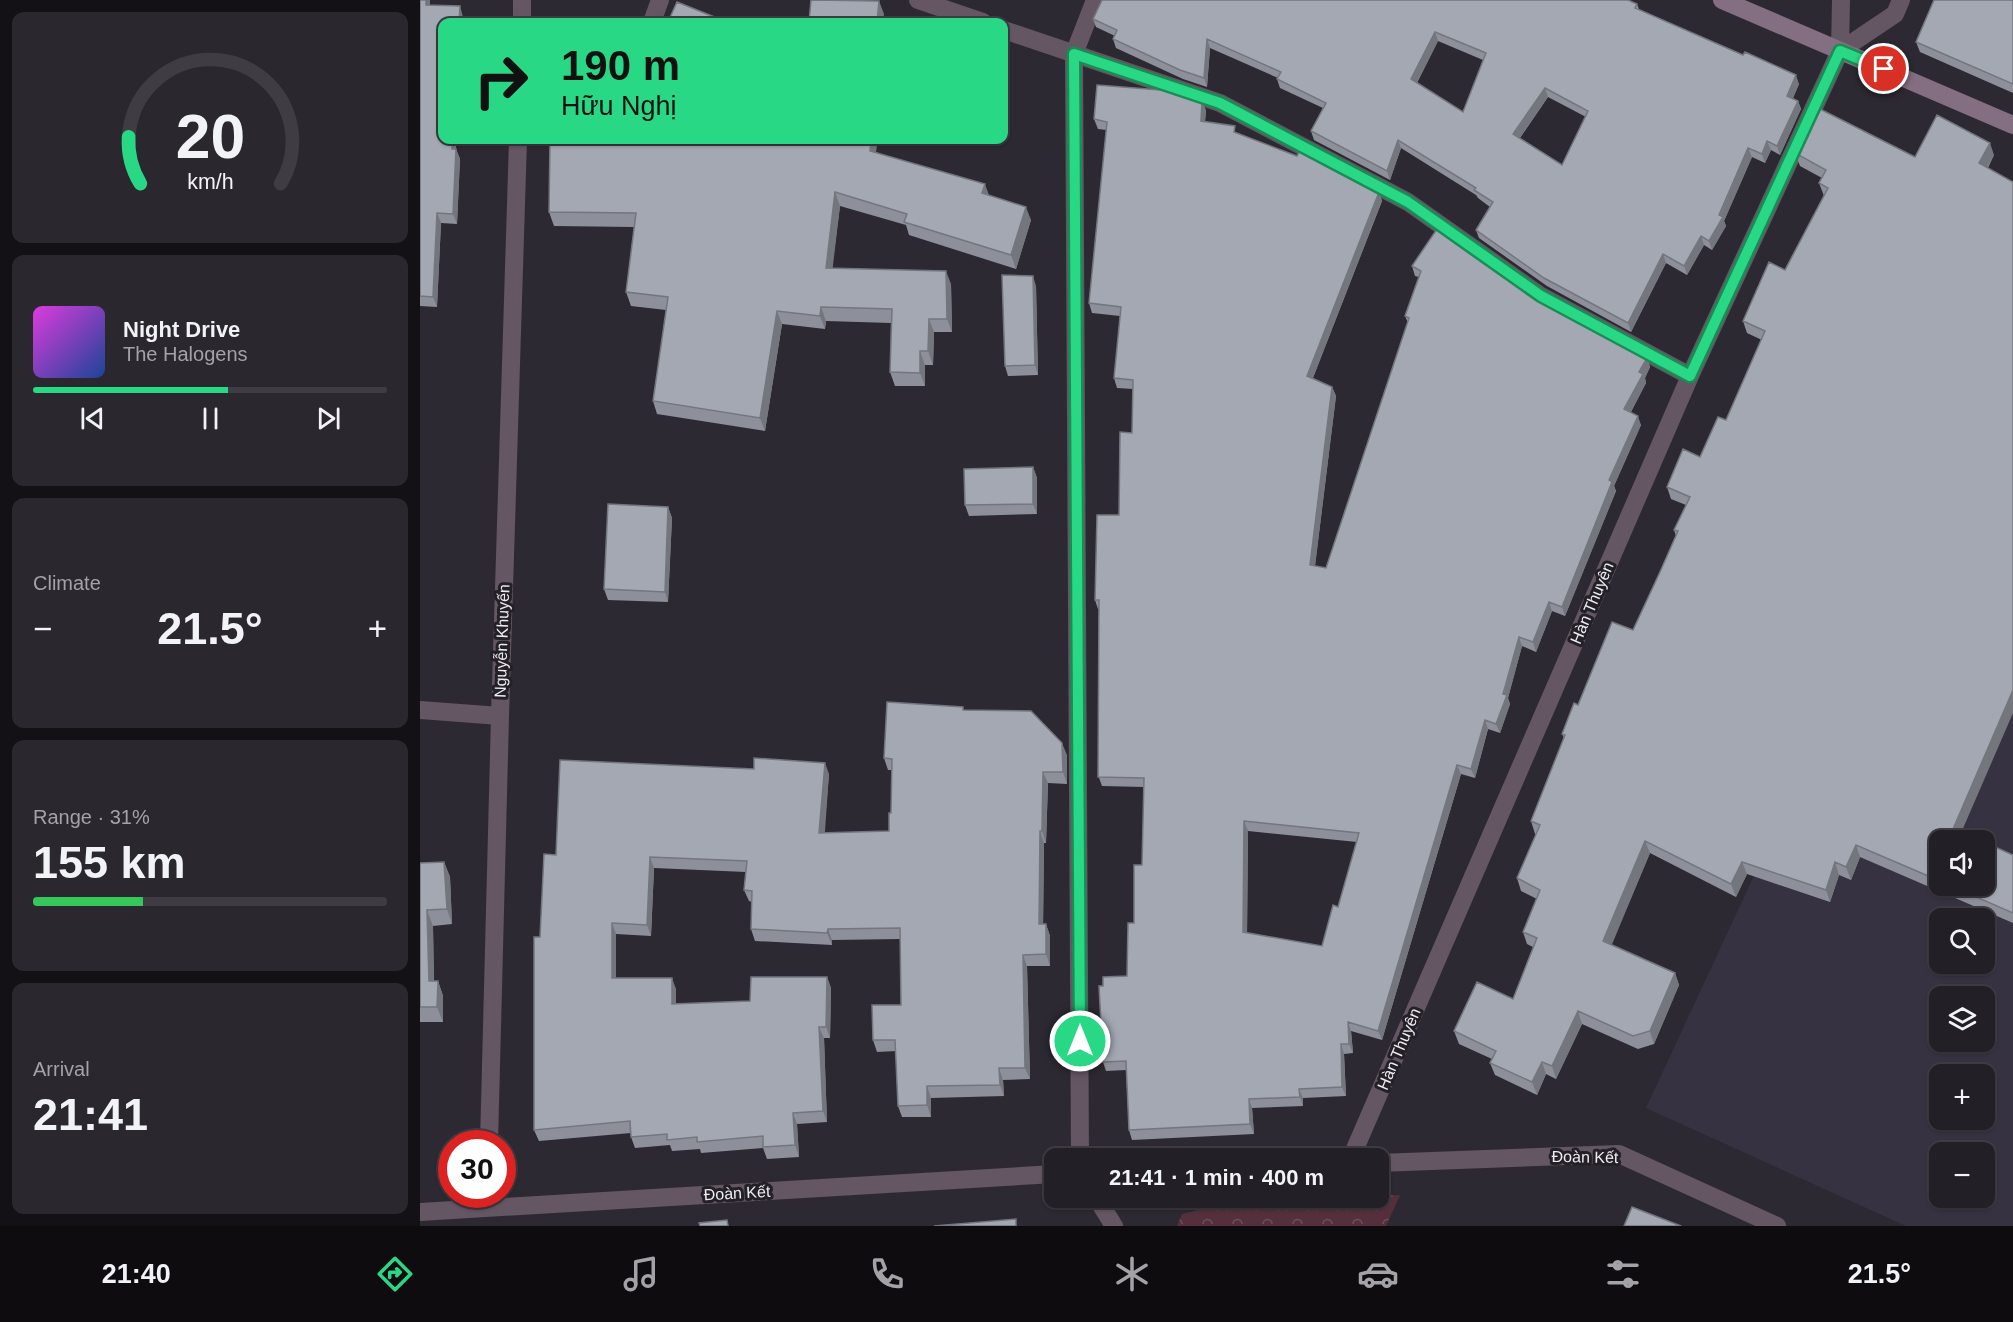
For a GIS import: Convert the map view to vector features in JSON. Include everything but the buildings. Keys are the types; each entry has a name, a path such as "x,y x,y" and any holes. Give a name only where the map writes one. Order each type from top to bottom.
{"street":[{"path":"522,0 522,18"},
{"path":"653,18 660,0"},
{"path":"918,0 971,18"},
{"path":"1080,1148 1074,54 1095,0"},
{"path":"1722,0 2013,125"},
{"name":"Hàn Thuyên","path":"1355,1148 1690,376 1840,51 1841,0"},
{"path":"1840,51 1895,14 1901,0"},
{"path":"1008,31 1230,108 1408,202 1541,296 1690,376"},
{"name":"Nguyễn Khuyến","path":"489,1130 518,144"},
{"path":"420,710 500,716"},
{"name":"Đoàn Kết","path":"1389,1163 1618,1155 1777,1226"},
{"name":"Đoàn Kết","path":"516,1200 1044,1174"},
{"name":"Đoàn Kết","path":"420,1212 445,1208"},
{"path":"1103,1208 1114,1226"}],"shaded area":[{"path":"2013,514 2013,1226 1906,1226 1646,1108 1844,682"}],"green space":[{"path":"1389,1195 1400,1195 1386,1226 1177,1226 1182,1214 1206,1208 1389,1208"}],"route":[{"path":"1080,1041 1074,54 1220,103 1408,202 1541,296 1690,376 1840,51 1884,69"}]}
